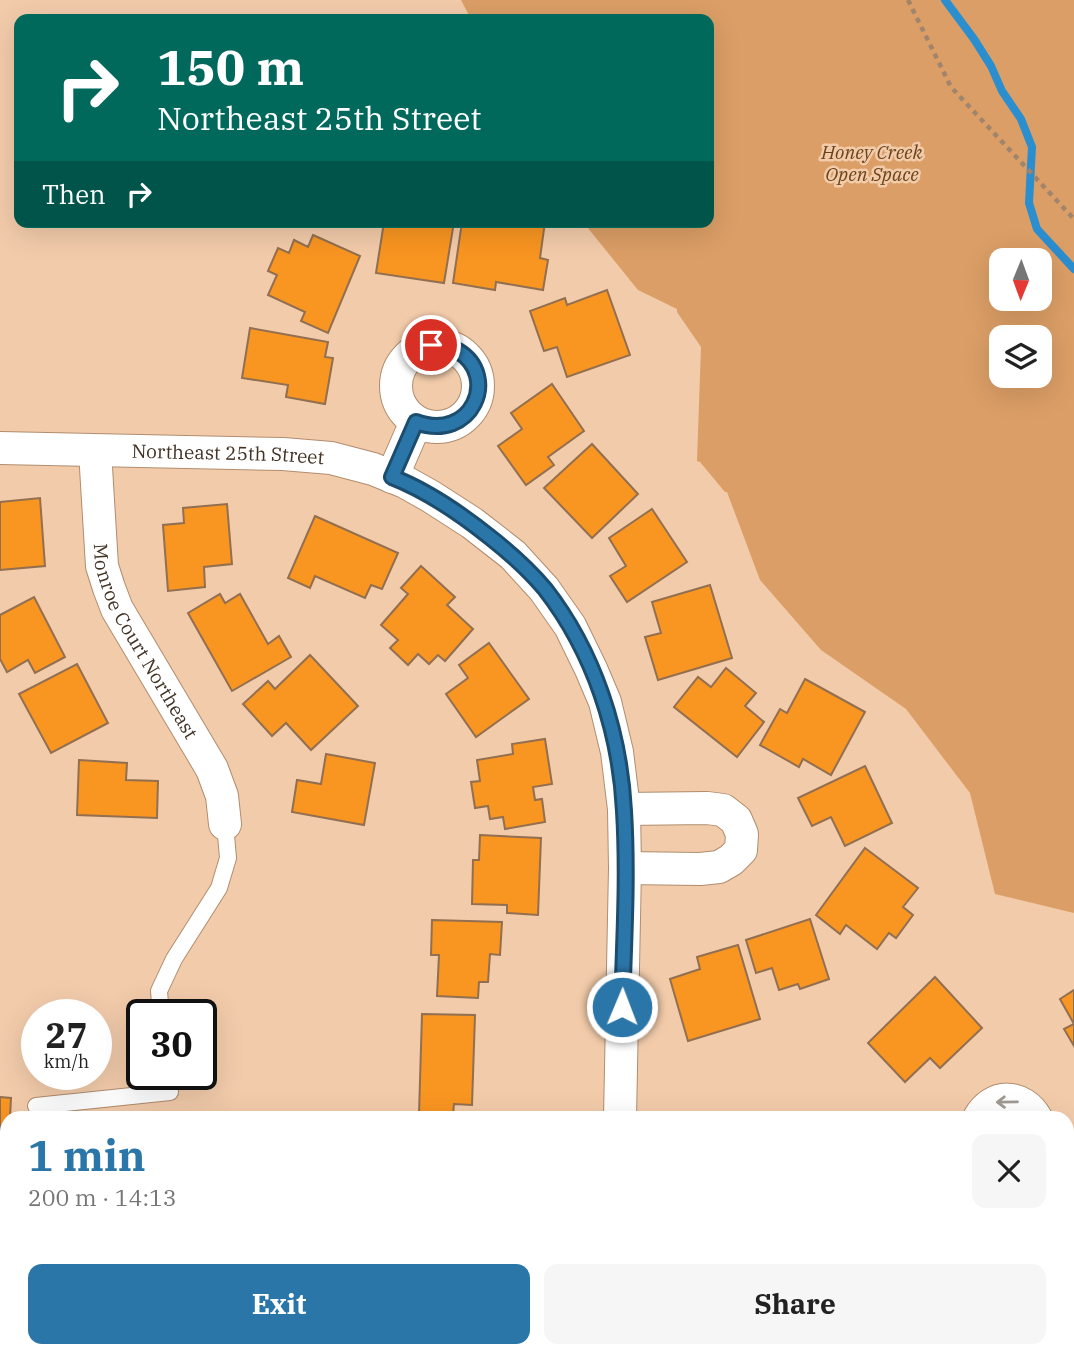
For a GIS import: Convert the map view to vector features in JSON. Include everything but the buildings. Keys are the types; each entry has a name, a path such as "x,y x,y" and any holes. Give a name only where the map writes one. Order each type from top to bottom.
{"street":[{"path":"392,477 416,422"},
{"name":"Northeast 25th Street","path":"0,449 283,454 331,458 373,469 430,496 472,523 513,555 544,589 570,626 605,702 617,752 624,809 625,868 620,1111"},
{"name":"Monroe Court Northeast","path":"95,451 102,566 108,588 117,609 212,769 222,796 225,824"},
{"path":"624,809 723,810 736,820 742,834 741,850 719,867 625,868"},
{"path":"983,1111 1000,1100 1011,1100 1021,1102 1031,1111"}],"lane":[{"path":"160,999 159,991 174,959 219,888 228,858 225,824"},
{"path":"36,1106 170,1090"}],"path":[{"path":"908,0 951,87 1074,219"}],"green space":[{"name":"Honey Creek Open Space","path":"461,0 1074,0 1074,913 995,894 970,793 906,709 821,650 760,580 727,492 697,461 701,347 677,309 638,290 588,228 714,228 714,14 468,14"}],"waterway":[{"path":"945,0 974,39 991,66 1002,91 1021,119 1032,147 1029,203 1037,229 1074,269"}],"route":[{"path":"431,345 459,351 469,361 476,374 478,387 475,401 468,413 457,422 444,427 429,427 416,422 392,477 430,496 472,523 513,555 544,589 570,626 591,669 605,702 617,752 624,809 622,1007"}]}
